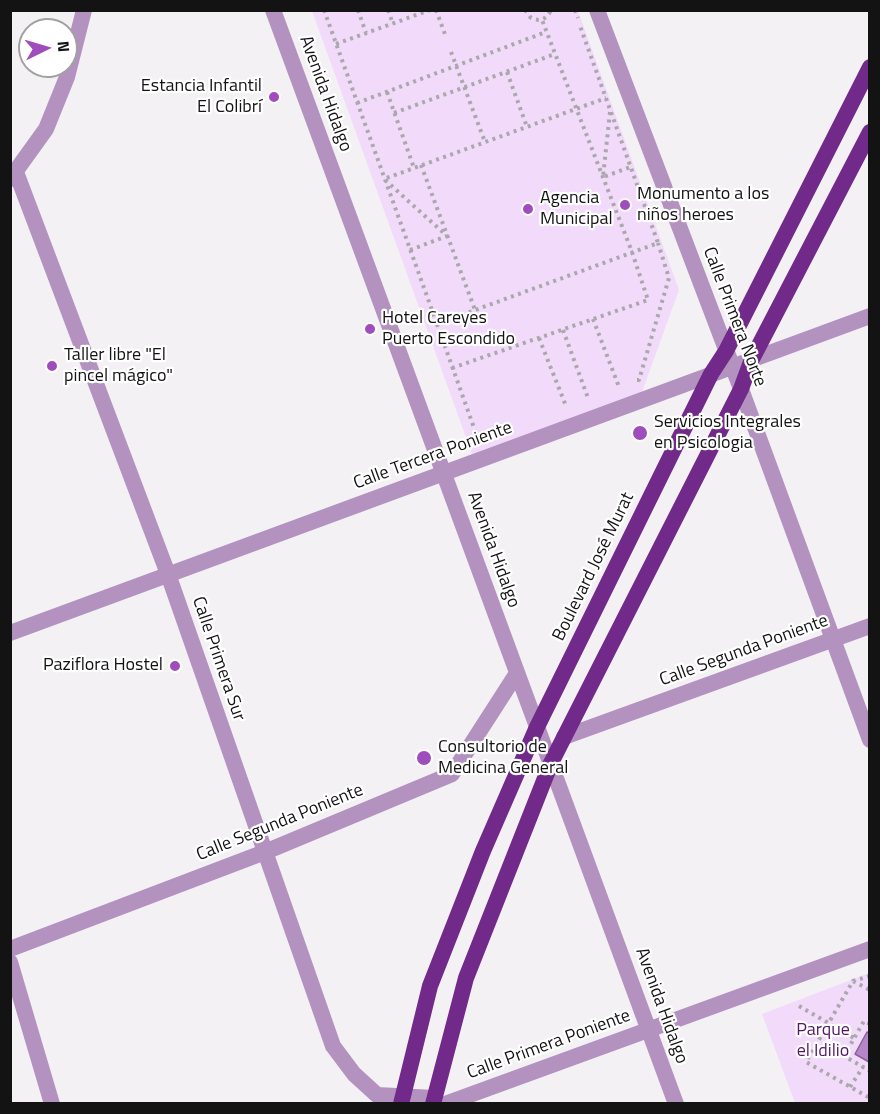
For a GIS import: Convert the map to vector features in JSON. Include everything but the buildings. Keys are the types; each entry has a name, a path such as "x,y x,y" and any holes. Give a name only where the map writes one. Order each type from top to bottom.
{"highway":[{"name":"Boulevard José Murat","path":"401,1100 430,986 483,851 537,727 711,374 729,359 870,67"},
{"path":"437,1102 466,978 550,763 741,389 752,359 870,132"}],"street":[{"path":"13,176 46,129 67,77 84,10"},
{"name":"Avenida Hidalgo","path":"273,10 676,1104"},
{"name":"Calle Primera Norte","path":"597,10 741,389 870,740"},
{"name":"Calle Primera Sur","path":"13,176 168,574 333,1046 354,1074 377,1095 401,1100 437,1102"},
{"path":"729,359 752,359 870,316"},
{"name":"Calle Tercera Poniente","path":"10,633 711,374"},
{"name":"Calle Segunda Poniente","path":"564,738 870,626"},
{"name":"Calle Segunda Poniente","path":"10,949 264,852 452,774 517,673"},
{"name":"Calle Primera Poniente","path":"437,1102 649,1029 870,949"},
{"path":"10,962 52,1104"}],"path":[{"path":"324,10 478,439 489,435"},
{"path":"388,10 393,24"},
{"path":"336,44 430,10"},
{"path":"436,10 446,37"},
{"path":"525,10 531,18 542,20 551,10"},
{"path":"575,10 669,278 639,380 609,391"},
{"path":"360,11 366,33"},
{"path":"452,368 648,300 632,252 542,20"},
{"path":"357,103 546,32"},
{"path":"451,52 485,142"},
{"path":"394,112 555,54"},
{"path":"507,72 527,127"},
{"path":"387,92 414,168"},
{"path":"384,179 606,98"},
{"path":"603,177 611,111"},
{"path":"421,165 475,310"},
{"path":"603,177 631,167"},
{"path":"384,179 447,236"},
{"path":"410,250 447,236"},
{"path":"436,324 658,243"},
{"path":"593,320 619,387"},
{"path":"563,330 588,398"},
{"path":"539,338 566,406 573,404"},
{"path":"581,401 599,394"},
{"path":"870,976 853,981 806,1062 870,1098"},
{"path":"853,981 870,990"},
{"path":"799,1006 854,1038"},
{"path":"870,1024 864,1020 844,1056 870,1071"},
{"path":"850,1087 863,1067"}],"green space":[{"path":"312,11 578,11 679,290 642,392 472,454"},
{"name":"Parque el Idilio","path":"869,973 869,1103 795,1103 762,1014"}],"shaded area":[{"path":"867,1032 869,1033 869,1062 855,1054"}],"place":[{"name":"Estancia Infantil El Colibrí","path":"274,97"},
{"name":"Monumento a los niños heroes","path":"625,205"},
{"name":"Agencia Municipal","path":"528,209"},
{"name":"Hotel Careyes Puerto Escondido","path":"370,329"},
{"name":"Taller libre \"El pincel mágico\"","path":"52,366"},
{"name":"Servicios Integrales en Psicologia","path":"640,433"},
{"name":"Paziflora Hostel","path":"175,666"},
{"name":"Consultorio de Medicina General","path":"424,758"}]}
